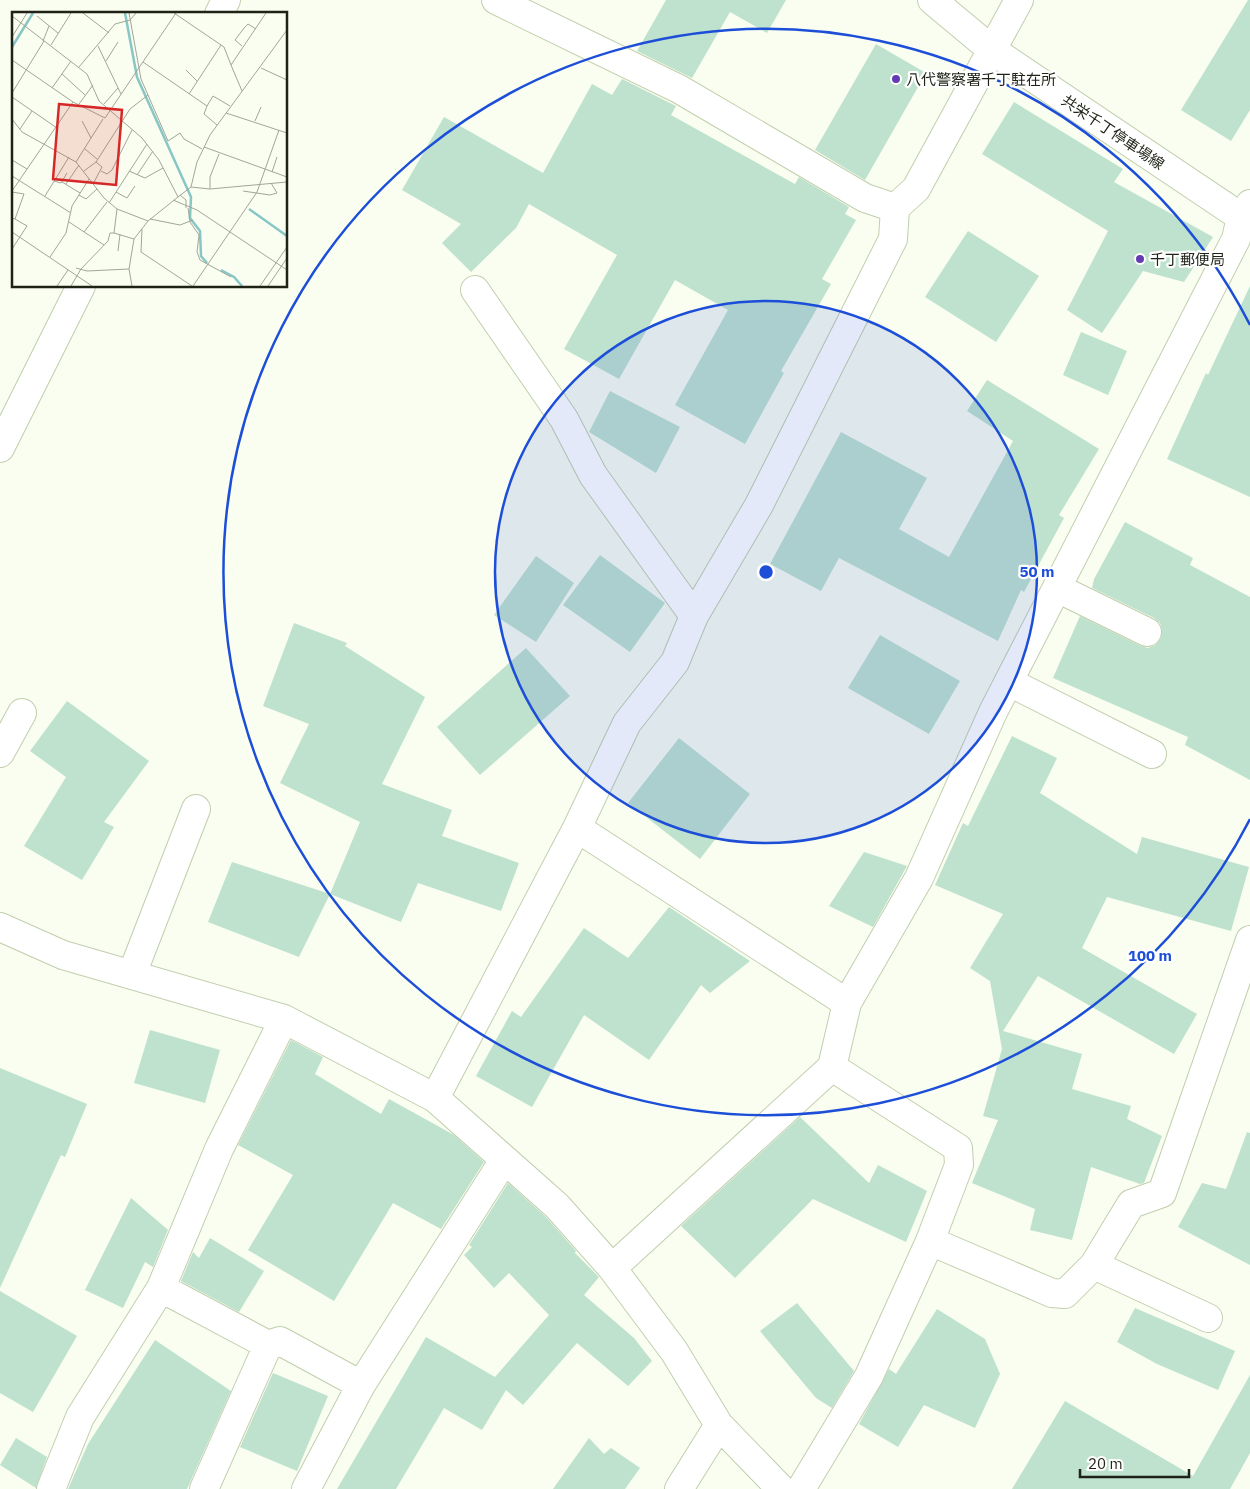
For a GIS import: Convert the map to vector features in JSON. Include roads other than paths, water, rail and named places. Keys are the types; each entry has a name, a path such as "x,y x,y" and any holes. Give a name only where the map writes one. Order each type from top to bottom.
{"street":[{"path":"220,12 226,0"},
{"path":"496,0 679,90 865,198 895,208"},
{"name":"共栄千丁停車場線","path":"932,0 992,50 1247,215"},
{"path":"435,1098 577,828 627,723 675,662 694,616 759,505 893,239 895,208 916,189 1019,0"},
{"path":"612,1268 832,1067 847,1003 919,878 993,712 1247,215"},
{"path":"0,448 81,288"},
{"path":"475,290 564,419 593,475 694,616"},
{"path":"1057,588 1147,632"},
{"path":"1009,682 1152,754"},
{"path":"0,753 22,713"},
{"path":"132,974 196,809"},
{"path":"577,828 847,1003"},
{"path":"0,927 63,954 284,1018 435,1098 557,1206 612,1268 674,1351 719,1425 781,1489"},
{"path":"930,1241 1052,1293 1065,1294 1094,1265 1131,1204 1162,1193 1250,940"},
{"path":"51,1489 80,1417 161,1288 218,1150 284,1018"},
{"path":"801,1489 869,1376 930,1241 959,1165 958,1148 832,1067"},
{"path":"306,1489 360,1385 504,1160"},
{"path":"1094,1265 1208,1318"},
{"path":"161,1288 268,1345 280,1341 360,1385"},
{"path":"204,1489 268,1345"},
{"path":"679,1489 719,1425"}],"place":[{"name":"八代警察署千丁駐在所","path":"896,79"},
{"name":"千丁郵便局","path":"1140,259"}]}
